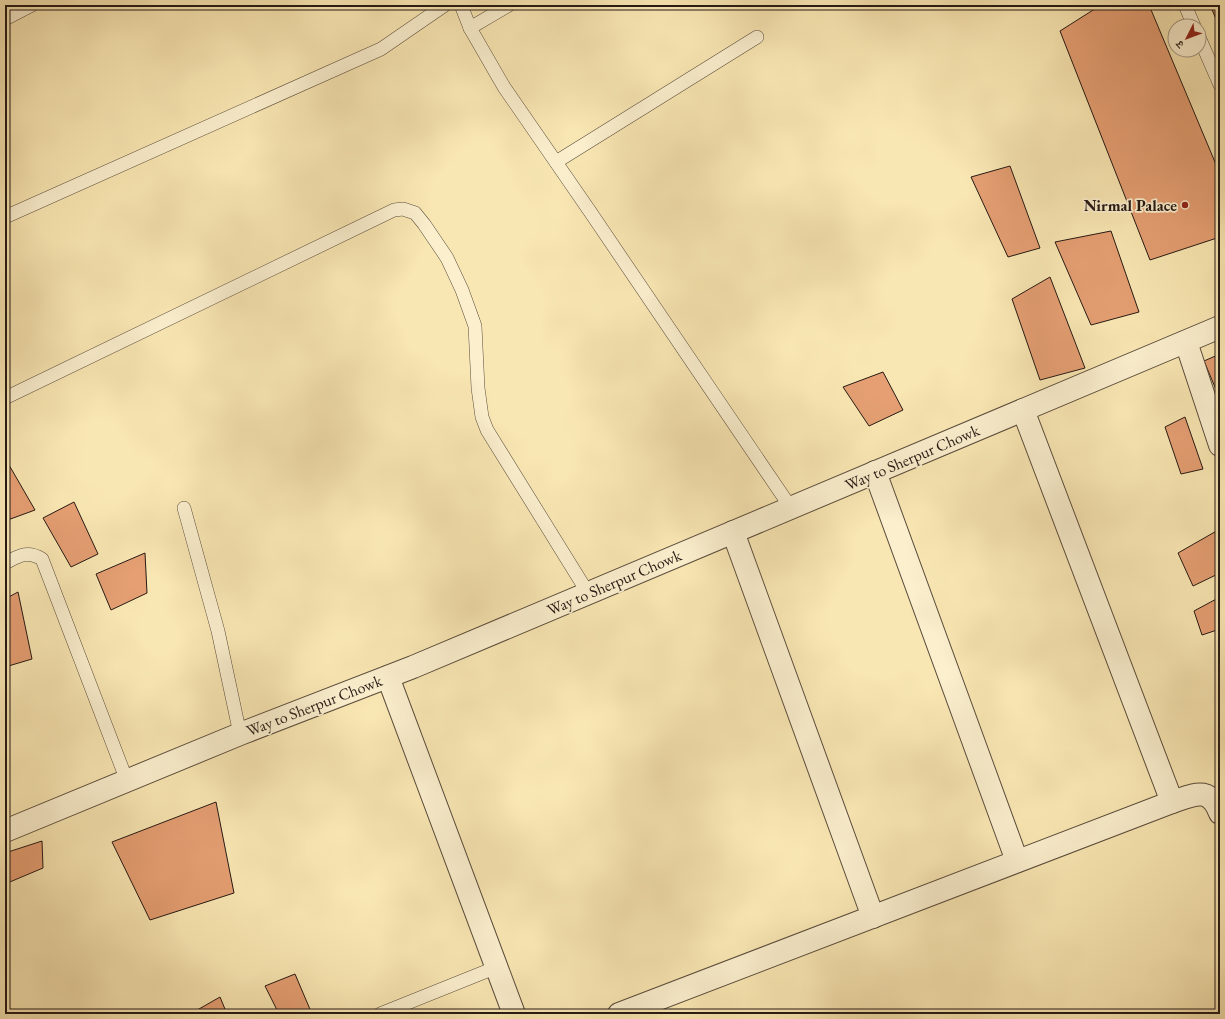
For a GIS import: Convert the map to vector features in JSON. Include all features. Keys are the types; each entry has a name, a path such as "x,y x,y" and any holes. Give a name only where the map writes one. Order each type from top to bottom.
{"street":[{"name":"Way to Sherpur Chowk","path":"5,831 240,734 388,677 1220,327"},
{"path":"1186,342 1220,445"},
{"path":"1023,410 1172,802"},
{"path":"875,472 1017,861"},
{"path":"733,532 873,917"},
{"path":"388,677 514,1014"},
{"path":"619,1014 1172,802 1198,794 1209,796 1216,803 1220,813"}],"lane":[{"path":"5,19 32,5"},
{"path":"5,217 381,49 445,5"},
{"path":"461,5 470,28 504,86 791,508"},
{"path":"470,28 509,5"},
{"path":"1185,5 1191,18"},
{"path":"556,162 757,37"},
{"path":"1207,55 1220,85"},
{"path":"5,398 394,210 403,209 415,213 447,258 462,290 475,326 478,388 482,417 487,430 588,593"},
{"path":"184,508 218,631 240,734"},
{"path":"5,562 27,554 35,554 42,559 127,781"},
{"path":"380,1014 497,967"}],"building":[{"path":"1101,5 1149,5 1167,48 1167,58 1171,58 1220,174 1220,237 1150,260 1060,31"},
{"path":"1210,5 1220,5 1220,17 1216,19"},
{"path":"1010,166 1040,248 1008,257 971,177"},
{"path":"1111,231 1139,312 1091,325 1055,242"},
{"path":"1050,277 1085,368 1040,380 1012,299"},
{"path":"1220,354 1220,399 1204,361"},
{"path":"883,372 903,410 869,426 843,387"},
{"path":"1185,417 1203,469 1181,474 1165,427"},
{"path":"5,458 35,510 5,521"},
{"path":"74,502 98,554 71,567 43,518"},
{"path":"1220,529 1220,573 1193,586 1178,553"},
{"path":"145,553 147,593 111,610 96,574"},
{"path":"18,592 32,659 5,667 5,599"},
{"path":"1220,597 1220,629 1202,635 1194,611"},
{"path":"216,802 234,893 150,920 112,842"},
{"path":"42,841 43,868 5,884 5,853"},
{"path":"295,974 312,1014 279,1014 265,986"},
{"path":"220,997 227,1014 192,1014 192,1013"}],"place":[{"name":"Nirmal Palace","path":"1185,205"}]}
